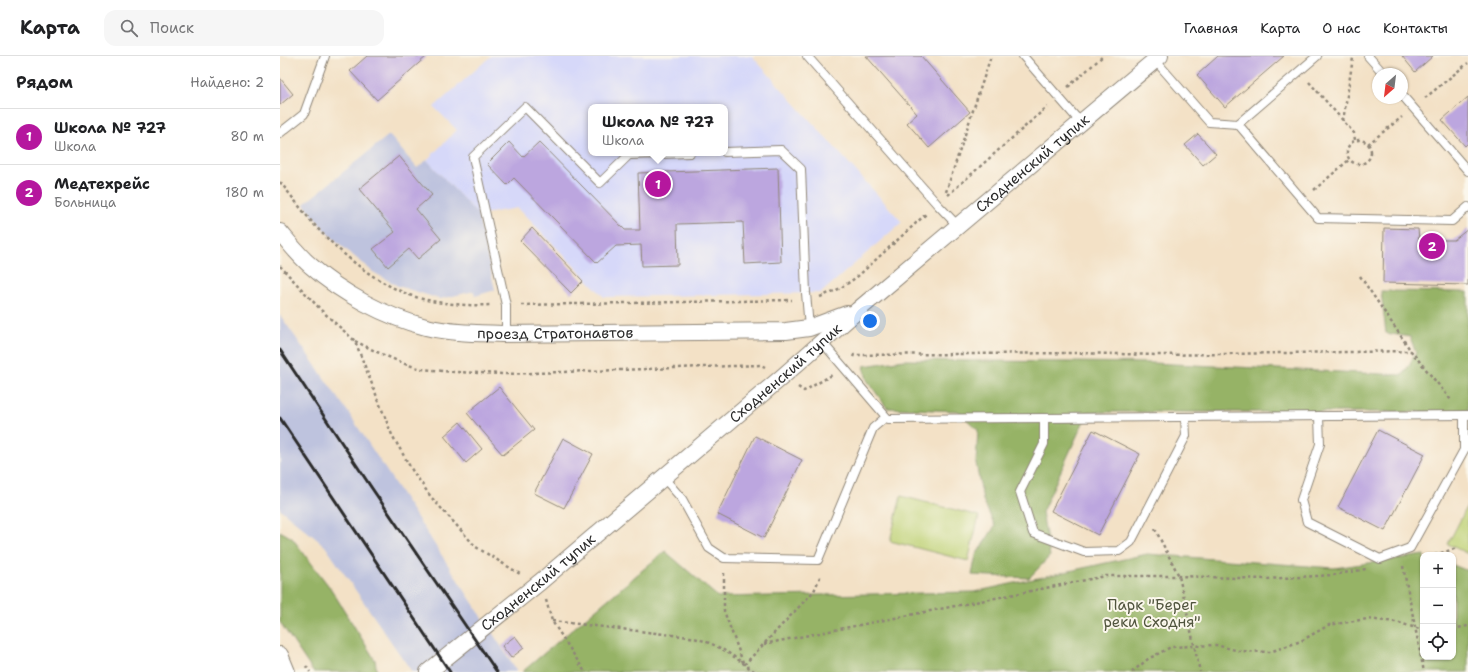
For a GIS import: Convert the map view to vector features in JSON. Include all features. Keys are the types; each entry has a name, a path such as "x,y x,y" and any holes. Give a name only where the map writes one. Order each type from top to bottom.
{"street":[{"name":"Сходненский тупик","path":"428,672 540,582 858,310 1158,58"},
{"name":"проезд Стратонавтов","path":"280,232 296,252 311,266 332,283 367,304 397,318 427,327 463,332 506,334 778,331 809,328 858,310"},
{"path":"280,656 287,672"}],"lane":[{"path":"280,133 304,114 325,56"},
{"path":"807,56 958,226"},
{"path":"1023,56 1081,123"},
{"path":"1158,58 1209,122 1238,124 1317,56"},
{"path":"1368,56 1379,68"},
{"path":"1408,102 1468,171"},
{"path":"506,334 506,305 473,157 525,106 600,183 628,156"},
{"path":"1238,124 1318,218 1452,221 1468,207"},
{"path":"728,152 781,150 801,169 806,300 809,328"},
{"path":"822,342 888,419 1044,418 1319,416 1466,415 1464,450 1410,548 1380,559 1307,522 1302,500 1320,444 1319,416"},
{"path":"662,477 682,499 709,548 724,558 818,560 873,428 886,417"},
{"path":"1044,418 1044,444 1020,492 1033,533 1084,552 1119,550 1131,542 1186,436 1186,417"}],"path":[{"path":"991,56 944,198 1103,56"},
{"path":"1343,121 1353,56"},
{"path":"1368,144 1468,63"},
{"path":"1300,71 1354,134 1356,140"},
{"path":"1362,140 1368,144 1371,153 1370,158 1367,161 1358,164 1354,163 1347,153 1347,148 1351,142 1362,140"},
{"path":"1303,200 1350,159"},
{"path":"280,182 326,238 359,266 386,283 408,294 438,302 473,306 806,300 823,296 841,288 858,276 937,204"},
{"path":"280,266 322,311 355,341 405,364 422,369 505,374 761,365 766,368"},
{"path":"1360,276 1410,352 1466,415"},
{"path":"355,341 392,435 412,470 431,497 476,546 515,572 540,582 552,620 585,672"},
{"path":"842,366 854,355 1074,352 1160,355 1410,352"},
{"path":"796,386 804,391 834,373"},
{"path":"1146,513 1179,576 1200,672"},
{"path":"1444,552 1457,548"},
{"path":"724,558 724,612 744,665"},
{"path":"744,665 814,592 820,577 818,560"},
{"path":"1404,567 1424,672"},
{"path":"764,644 1106,576 1179,576 1266,579 1333,575 1372,568"},
{"path":"1132,672 1148,659 1171,647 1216,645 1239,651 1270,652 1301,641 1329,625 1367,619 1396,622 1420,630"},
{"path":"552,620 706,640 722,648 755,672"},
{"path":"1456,628 1468,626"}],"shaded area":[{"path":"491,56 752,56 902,222 821,293 604,297 518,208 478,215 427,160 457,130 434,107"},
{"path":"389,135 417,168 427,160 478,215 495,290 475,296 474,291 440,299 398,286 373,272 350,253 326,232 304,204"},
{"path":"280,315 348,412 518,672 412,672 325,546 280,509"}],"green space":[{"path":"1381,291 1468,292 1468,412 1088,412 1042,512 1050,556 1029,578 972,575 976,555 995,526 983,500 976,463 978,430 958,411 887,408 867,380 864,366 904,360 1152,363 1403,375 1416,353 1410,337 1386,333"},
{"path":"901,496 979,516 968,561 890,541"},
{"path":"1468,505 1468,554 1448,544"},
{"path":"280,531 292,538 331,589 375,660 377,672 313,672 280,622"},
{"name":"Парк \"Берег реки Сходня\"","path":"665,551 718,597 974,592 1147,554 1334,568 1420,556 1420,660 1456,660 1456,566 1468,571 1468,672 522,672"}],"building":[{"path":"367,56 427,56 377,100 350,71"},
{"path":"866,56 921,56 970,112 929,148 907,123 917,114"},
{"path":"1218,56 1284,56 1225,107 1197,75"},
{"path":"1402,56 1433,56 1415,72"},
{"path":"280,78 293,94 280,105"},
{"path":"1468,97 1468,143 1465,146 1442,120"},
{"path":"1198,134 1216,154 1203,165 1185,145"},
{"path":"509,142 523,157 539,142 625,230 640,230 638,173 778,168 781,262 745,264 743,222 677,224 678,265 642,266 641,245 616,246 597,263 514,178 507,185 487,164"},
{"path":"399,156 432,195 416,209 441,239 418,259 409,249 388,267 373,249 395,232 359,189"},
{"path":"532,228 583,281 571,293 520,241"},
{"path":"1384,228 1418,229 1419,240 1454,240 1468,229 1468,285 1383,283"},
{"path":"499,387 534,430 503,455 467,413"},
{"path":"460,422 482,449 466,463 444,436"},
{"path":"1093,430 1140,454 1098,535 1051,511"},
{"path":"1378,430 1425,454 1385,531 1338,507"},
{"path":"755,436 802,460 764,538 717,514"},
{"path":"563,438 593,454 564,508 534,493"},
{"path":"515,636 524,648 511,658 502,646"}],"railway":[{"path":"280,350 497,672"},
{"path":"280,418 450,672"}],"place":[{"name":"Школа № 727","path":"658,184"},
{"name":"Медтехрейс","path":"1432,246"}]}
